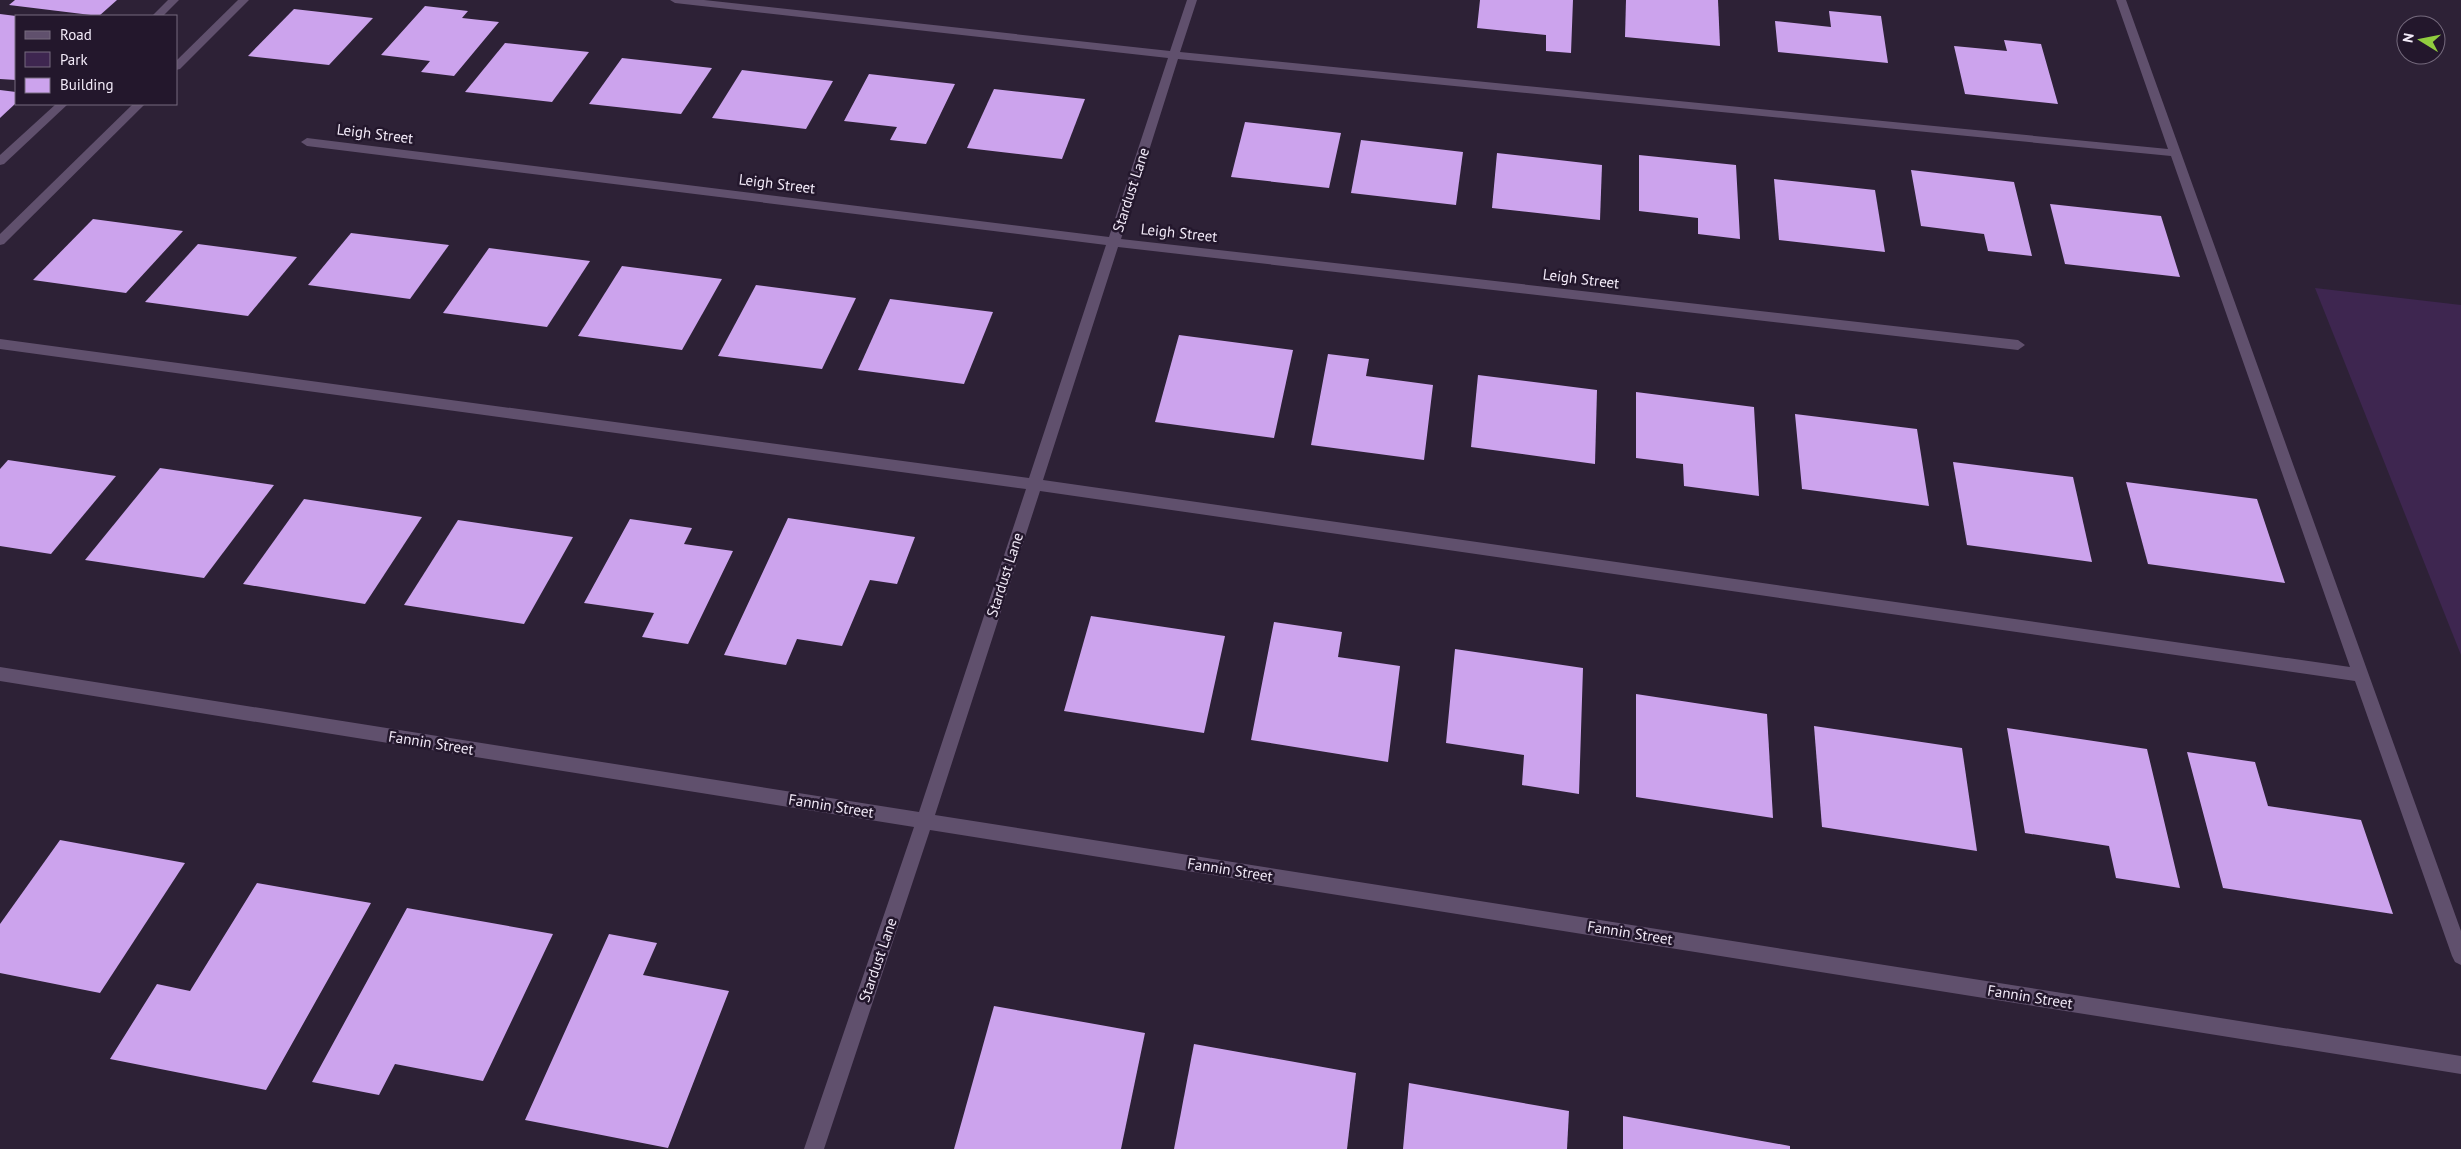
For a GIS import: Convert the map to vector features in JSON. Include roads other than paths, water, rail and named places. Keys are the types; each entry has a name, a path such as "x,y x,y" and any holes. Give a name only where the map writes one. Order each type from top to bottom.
{"street":[{"path":"158,15 174,0"},
{"path":"178,65 244,0"},
{"path":"675,0 1174,55 2175,153"},
{"name":"Stardust Lane","path":"814,1149 925,821 1192,0"},
{"path":"2121,0 2461,956"},
{"path":"0,161 61,105"},
{"path":"0,241 138,105"},
{"name":"Leigh Street","path":"307,142 1114,242 2018,345"},
{"path":"0,344 1035,484 2361,675"},
{"name":"Fannin Street","path":"0,674 2461,1065"}]}
